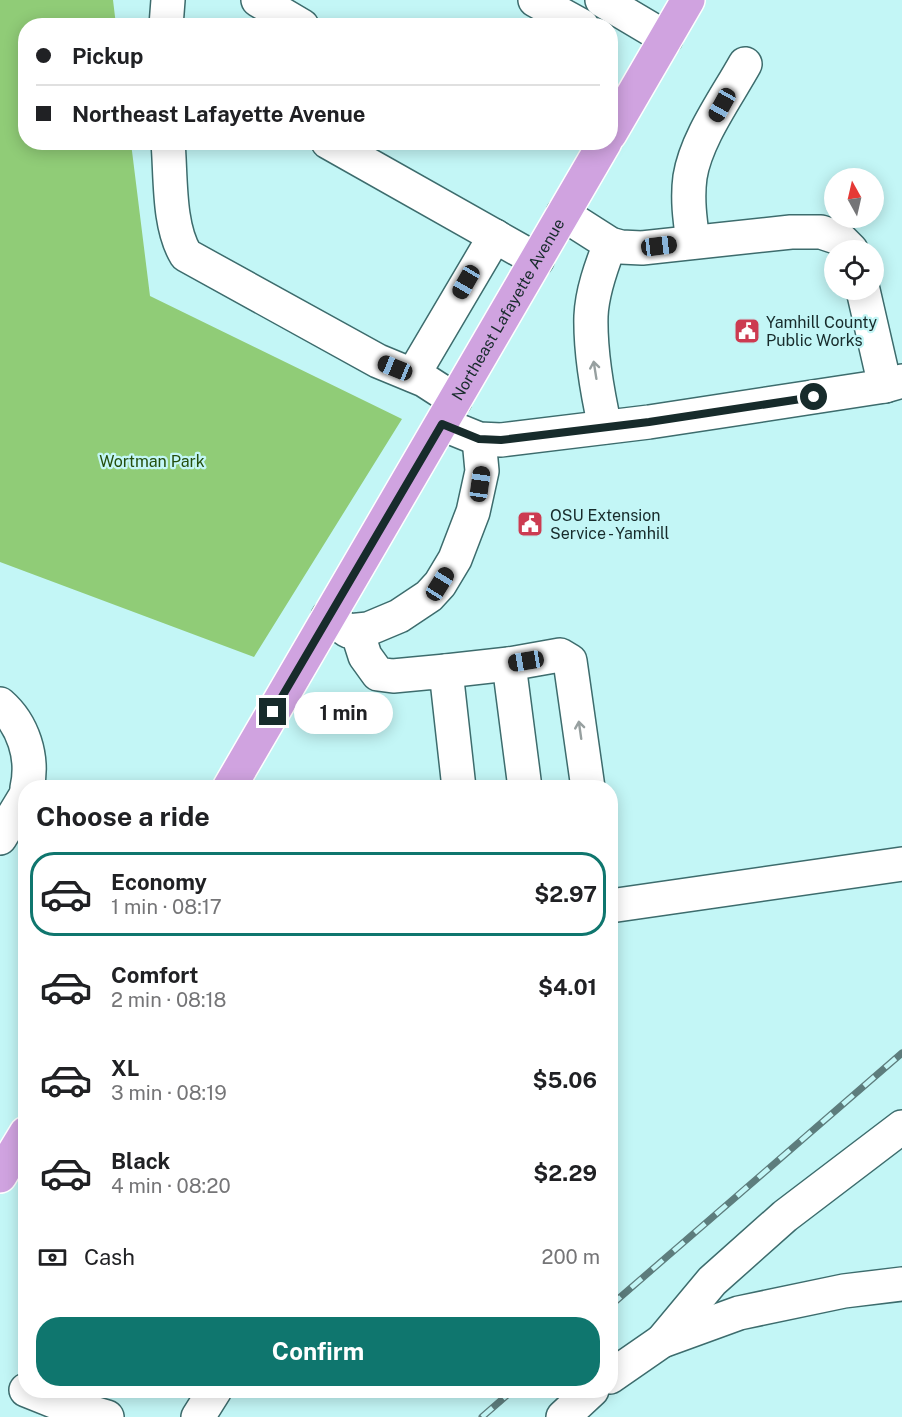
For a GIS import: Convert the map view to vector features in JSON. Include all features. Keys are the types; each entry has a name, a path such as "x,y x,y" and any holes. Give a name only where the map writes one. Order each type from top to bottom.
{"main road":[{"path":"618,120 688,0"},
{"name":"Northeast Lafayette Avenue","path":"235,780 343,624 448,412 600,150"}],"street":[{"path":"167,18 168,0"},
{"path":"258,0 288,18"},
{"path":"535,0 568,18"},
{"path":"609,12 666,38"},
{"path":"693,242 688,206 690,176 700,145 745,64"},
{"path":"169,150 175,224 178,242 186,255 378,361 424,380 448,412 479,439 501,440 605,427 894,384 866,300"},
{"path":"361,150 495,236 537,260"},
{"path":"563,214 610,244 621,247 642,248 791,232 821,232 841,240"},
{"path":"412,375 495,236"},
{"path":"605,427 592,355 591,314 598,275 610,244"},
{"path":"343,624 375,627 399,616 429,596 440,584 455,559 473,512 482,471 479,439"},
{"path":"343,624 378,674 393,676 509,664 561,655 570,661 587,780"},
{"path":"509,664 524,780"},
{"path":"446,670 458,780"},
{"path":"0,704 23,734 29,758 29,780"},
{"path":"0,838 18,808"},
{"path":"618,905 902,864"},
{"path":"662,1341 712,1281 785,1216 902,1127"},
{"path":"618,1371 662,1341 739,1313 844,1291 902,1284"},
{"path":"0,1378 18,1386"},
{"path":"46,1398 102,1411"},
{"path":"198,1417 210,1398"},
{"path":"563,1417 583,1398"}],"green space":[{"name":"Wortman Park","path":"0,0 113,0 115,18 18,18 18,150 132,150 150,296 402,419 254,657 0,562"}],"railway":[{"path":"618,1299 902,1053"},
{"path":"482,1417 504,1398"}],"place":[{"name":"Yamhill County Public Works","path":"747,331"},
{"name":"OSU Extension Service - Yamhill","path":"530,524"}],"route":[{"path":"273,712 442,424 479,439 501,440 649,422 814,397"}]}
